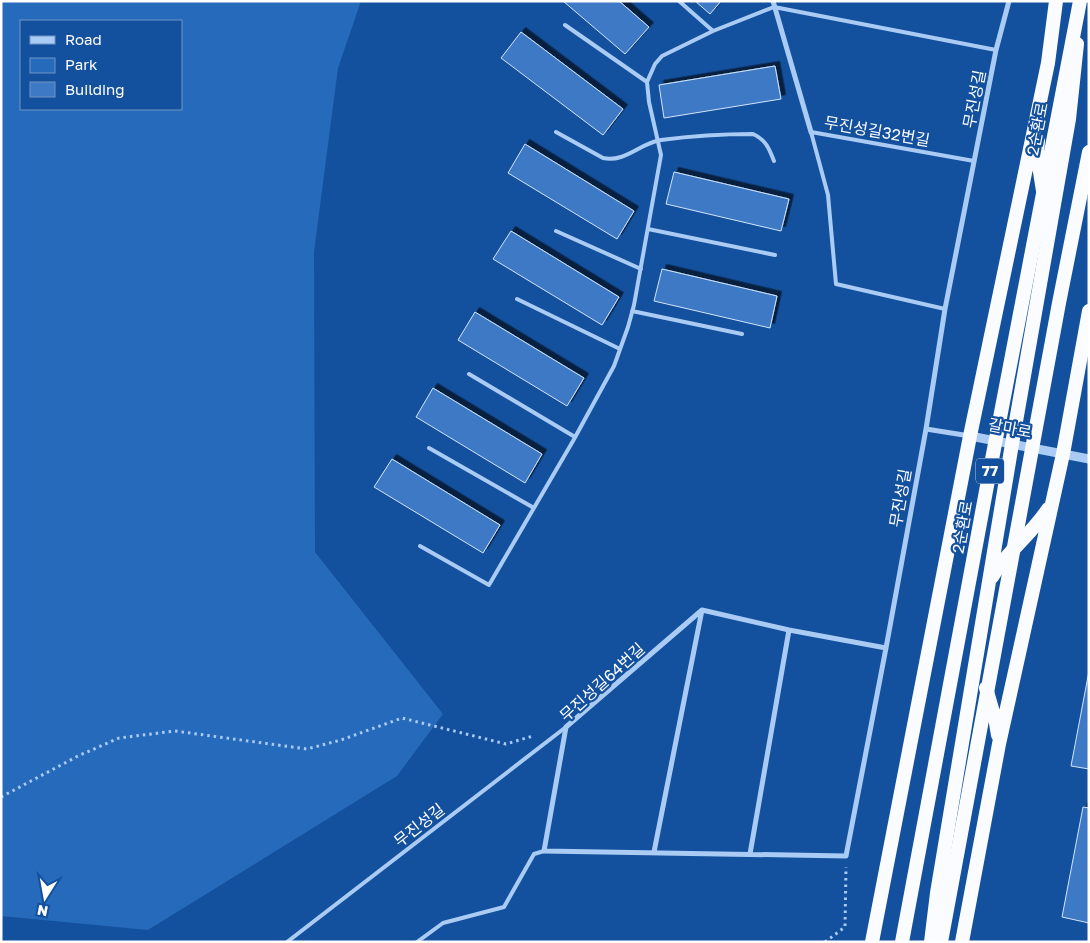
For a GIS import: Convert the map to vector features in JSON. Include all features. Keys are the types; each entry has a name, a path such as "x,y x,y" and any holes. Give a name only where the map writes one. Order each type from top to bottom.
{"highway":[{"path":"872,942 970,436 1048,63 1056,1"},
{"path":"931,942 979,639 1069,119 1078,27 1073,1"},
{"name":"2순환로","path":"902,942 1080,1"},
{"path":"1038,112 1037,153 1046,212 1047,242"},
{"name":"77","path":"941,942 1059,303 1089,152"},
{"path":"962,942 999,744 1063,454 1089,311"},
{"path":"988,587 998,567 1043,518 1052,504"},
{"path":"979,639 984,681 996,723 999,744"}],"street":[{"name":"무진성길","path":"846,856 926,428 945,309 996,50 1009,1"},
{"path":"774,4 811,132"},
{"name":"갈마로","path":"926,428 1089,459"},
{"path":"654,852 702,610 789,630 886,648"},
{"name":"무진성길64번길","path":"544,851 566,727 702,610"},
{"path":"750,854 789,630"},
{"path":"544,851 846,856"}],"lane":[{"path":"679,1 713,31"},
{"path":"420,546 489,585 575,437 614,366 620,349 632,311 662,155 647,82 655,64 662,56 774,4"},
{"name":"무진성길","path":"774,4 996,50"},
{"path":"565,25 647,82"},
{"path":"556,132 610,160 622,158 658,141 753,134 763,139 774,161"},
{"name":"무진성길32번길","path":"945,309 836,284 828,195 811,132 974,161"},
{"path":"648,229 775,255"},
{"path":"556,231 641,269"},
{"path":"517,299 620,349"},
{"path":"632,311 742,334"},
{"path":"469,374 575,437"},
{"path":"429,448 534,508"},
{"name":"무진성길","path":"287,942 566,727"},
{"path":"417,942 443,923 504,907 534,854 544,851"}],"path":[{"path":"1,797 78,756 119,738 166,732 175,731 306,749 341,740 402,718 506,744 566,727"},
{"path":"825,942 845,926 846,856"}],"green space":[{"path":"1,1 361,1 338,68 314,252 315,552 443,714 397,776 148,930 1,916"}],"building":[{"path":"563,1 619,1 649,27 625,54"},
{"path":"695,1 721,1 710,14"},
{"path":"521,32 623,109 603,135 501,58"},
{"path":"775,66 781,99 664,118 659,85"},
{"path":"525,144 634,211 617,239 508,173"},
{"path":"674,172 789,199 781,231 666,204"},
{"path":"511,231 619,297 602,325 493,259"},
{"path":"662,269 777,296 770,328 654,301"},
{"path":"475,312 584,378 567,406 458,340"},
{"path":"433,388 542,454 525,483 416,417"},
{"path":"392,459 500,525 483,553 374,487"},
{"path":"1089,671 1089,769 1071,766"},
{"path":"1083,807 1089,808 1089,923 1062,917"}]}
